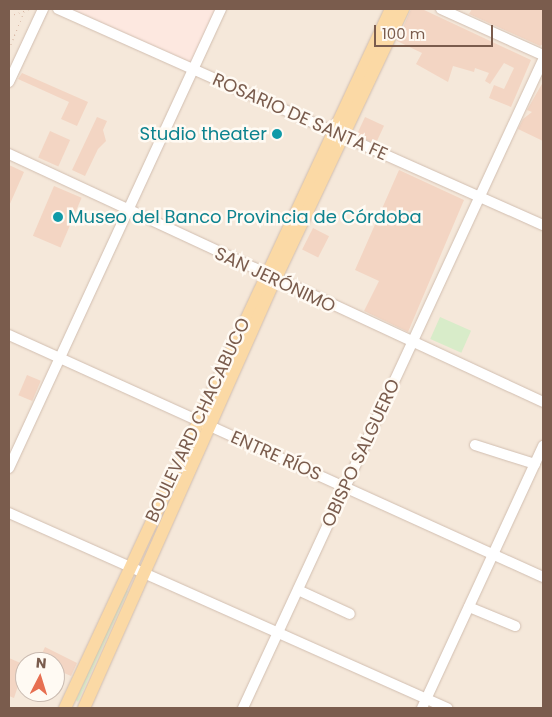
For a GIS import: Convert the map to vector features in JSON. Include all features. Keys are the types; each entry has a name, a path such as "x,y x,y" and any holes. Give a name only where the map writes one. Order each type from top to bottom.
{"main road":[{"path":"338,134 391,9"},
{"path":"338,134 403,9"},
{"name":"BOULEVARD CHACABUCO","path":"65,708 131,566 203,423 338,134"},
{"name":"BOULEVARD CHACABUCO","path":"84,708 144,572 203,423"}],"street":[{"path":"9,82 43,9"},
{"name":"ROSARIO DE SANTA FE","path":"58,9 543,225"},
{"path":"9,468 221,9"},
{"path":"441,9 463,13 543,55"},
{"name":"OBISPO SALGUERO","path":"244,708 543,60"},
{"name":"SAN JERÓNIMO","path":"9,154 412,344 543,402"},
{"name":"ENTRE RÍOS","path":"9,334 543,577"},
{"path":"475,445 535,464"},
{"path":"424,704 543,446"},
{"path":"9,512 144,572 424,704 448,708"},
{"path":"298,590 350,614"},
{"path":"469,607 515,626"}],"path":[{"path":"9,16 27,9"},
{"path":"9,49 27,9"}],"shaded area":[{"path":"9,9 543,9 543,708 9,708"},
{"path":"57,9 221,9 194,70"}],"green space":[{"path":"440,317 471,331 461,353 430,339"},
{"path":"125,589 128,591 78,702 76,700"}],"building":[{"path":"411,9 422,9 531,60 511,107 489,98 494,85 504,89 514,68 504,63 490,84 485,81 489,73 475,68 474,72 453,66 448,82 416,64 422,53 397,41"},
{"path":"472,9 543,9 543,44 540,46 469,14"},
{"path":"22,73 88,102 77,126 61,119 69,102 18,79"},
{"path":"543,82 543,141 518,129 523,119 532,112 527,110"},
{"path":"97,117 107,121 103,130 106,141 98,149 85,176 72,170"},
{"path":"365,117 384,126 376,144 357,135"},
{"path":"50,131 70,140 58,166 38,157"},
{"path":"9,165 24,172 9,206"},
{"path":"399,170 464,200 408,332 364,311 379,281 355,270"},
{"name":"Museo del Banco Provincia de Córdoba","path":"54,186 82,198 61,247 33,236"},
{"path":"313,228 329,236 318,258 302,249"},
{"path":"27,375 41,381 32,401 18,395"},
{"path":"45,647 55,652 43,652"},
{"path":"65,657 77,663 71,676 65,673"},
{"path":"9,658 15,661 15,695 14,698 9,696"}],"place":[{"name":"Studio theater","path":"277,134"},
{"name":"Museo del Banco Provincia de Córdoba","path":"58,217"}]}
